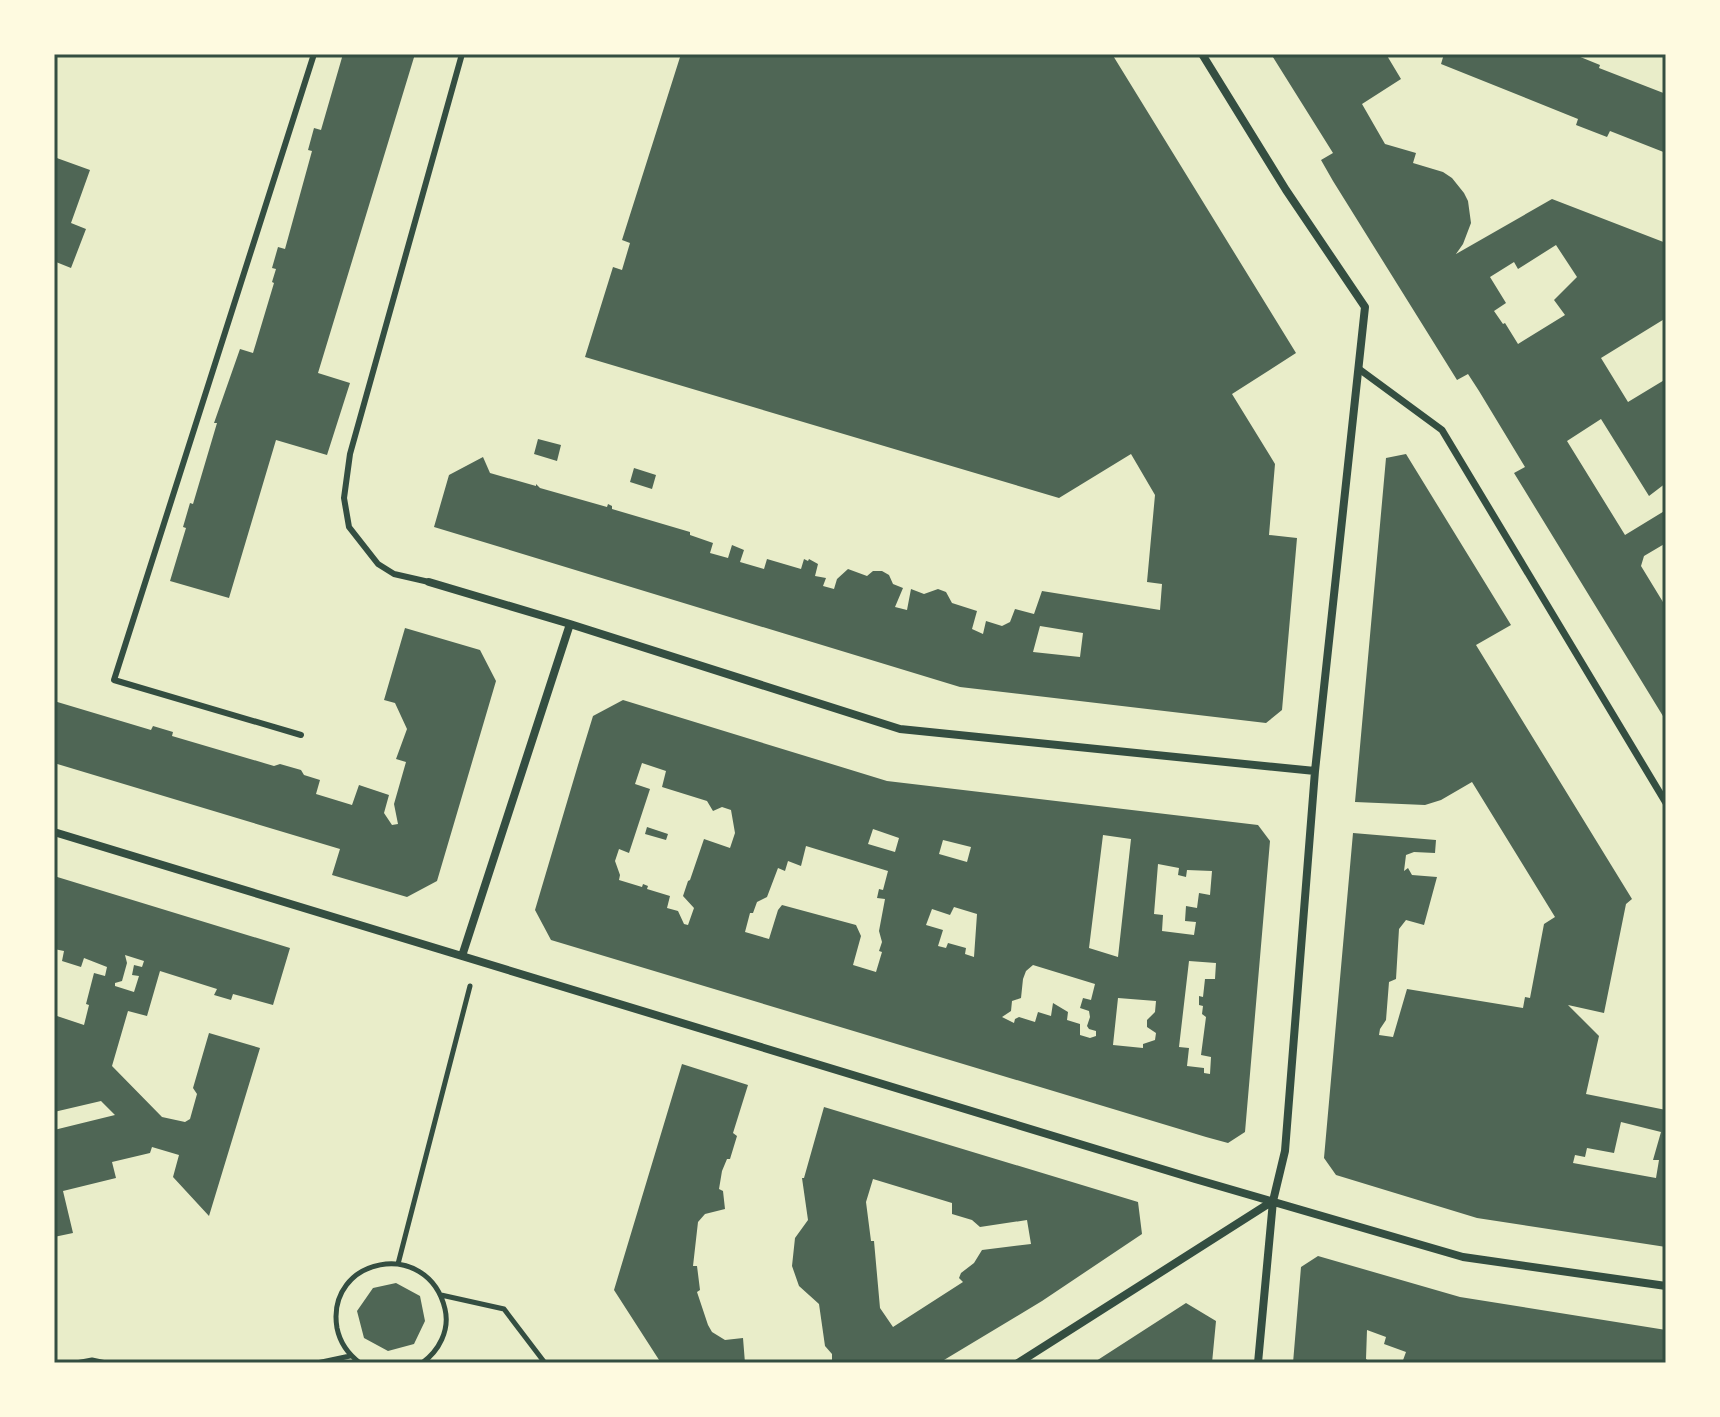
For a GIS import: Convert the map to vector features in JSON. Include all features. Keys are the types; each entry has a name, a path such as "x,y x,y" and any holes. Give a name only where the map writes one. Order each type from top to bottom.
{"street":[{"path":"1202,54 1286,190 1365,307 1315,771 1285,1151 1273,1201 1258,1363"},
{"path":"1359,369 1442,430 1666,803"},
{"path":"429,582 900,729 1315,771"},
{"path":"462,956 570,624"},
{"path":"54,832 1463,1257 1666,1286"},
{"path":"1018,1363 1273,1201"}],"lane":[{"path":"301,735 114,680 314,54"},
{"path":"429,582 394,574 378,564 349,527 344,498 350,454 462,54"}],"path":[{"path":"398,1264 476,961"},
{"path":"351,1360 339,1338 335,1317 340,1296 352,1278 370,1267 391,1262 412,1267 429,1278 441,1295 446,1315 444,1335 432,1355 422,1363"},
{"path":"441,1295 504,1309 545,1363"},
{"path":"76,1363 92,1360 106,1363"},
{"path":"317,1363 351,1360 360,1363"}],"building":[{"path":"343,54 415,54 318,373 350,383 327,455 276,440 229,598 170,581 190,503 193,504 217,423 214,423 240,349 253,353 274,283 276,269 272,268 278,247 285,249 312,151 308,150 314,128 321,130"},
{"path":"681,54 1112,54 1296,353 1232,394 1275,464 1269,535 1297,538 1282,710 1266,723 960,687 434,527 449,475 483,457 490,473 607,507 608,504 612,509 690,532 690,535 713,543 710,553 728,558 732,545 744,550 740,562 764,569 767,559 801,569 804,559 809,559 818,564 815,576 826,578 823,586 834,589 837,579 848,569 867,576 873,571 882,571 889,575 893,584 903,588 895,607 907,610 911,589 924,594 938,589 946,592 952,603 977,611 972,629 983,634 986,621 1002,626 1010,622 1015,609 1034,614 1042,591 1160,610 1162,584 1147,582 1155,495 1131,454 1059,498 585,357 613,267 622,270 630,243 622,240","holes":["1040,626 1083,633 1080,657 1033,652"]},
{"path":"1271,54 1386,54 1401,79 1362,104 1385,144 1416,153 1413,163 1443,172 1464,193 1471,223 1456,254 1552,199 1666,243 1666,318 1601,358 1628,402 1666,379 1666,483 1649,496 1601,419 1567,441 1625,535 1666,510 1666,543 1644,556 1641,566 1666,607 1666,721 1514,473 1525,467 1479,391 1468,374 1457,380 1333,181 1321,160 1333,153","holes":["1556,245 1577,277 1554,300 1565,315 1518,344 1494,311 1506,303 1490,277 1514,262 1518,269"]},
{"path":"1444,54 1573,54 1600,65 1599,68 1666,94 1666,153 1610,131 1607,137 1576,125 1578,119 1441,64"},
{"path":"54,157 90,170 71,223 86,229 71,268 56,262 54,268"},
{"path":"538,439 561,445 557,461 534,454"},
{"path":"1406,454 1511,625 1476,645 1632,899 1626,904 1604,1013 1568,1005 1599,1036 1586,1094 1666,1110 1666,1247 1477,1218 1336,1175 1324,1158 1353,833 1436,840 1435,853 1414,852 1406,855 1404,871 1408,868 1412,875 1437,877 1424,925 1406,920 1399,929 1396,979 1389,982 1386,1020 1379,1035 1393,1037 1407,989 1523,1008 1525,997 1530,998 1544,924 1555,917 1472,782 1441,800 1425,805 1355,802 1386,458","holes":["1621,1122 1661,1132 1653,1160 1659,1160 1656,1178 1573,1163 1575,1155 1585,1157 1587,1148 1614,1153"]},
{"path":"634,468 656,475 652,489 630,482"},
{"path":"405,628 480,650 496,681 437,881 407,897 332,875 340,849 54,763 54,701 151,730 153,726 173,732 172,736 274,766 280,764 301,770 304,775 320,780 316,794 352,805 359,785 389,795 384,813 392,825 398,824 394,804 406,762 396,759 407,729 395,703 384,700"},
{"path":"623,700 887,781 1258,825 1270,841 1245,1132 1228,1143 1206,1137 551,940 535,910 593,716","holes":["642,763 666,771 662,787 707,801 713,811 722,807 731,810 735,833 730,848 704,839 688,881 683,896 694,908 688,925 684,924 678,911 667,908 670,896 647,889 648,886 643,884 642,887 619,880 615,861 619,849 629,853 650,789 635,784","873,829 899,838 895,852 868,844","1103,835 1131,839 1118,957 1089,948","943,840 971,847 967,862 939,854","806,846 888,871 883,890 879,889 877,898 885,899 879,931 882,942 879,951 882,952 876,972 853,965 861,936 856,925 782,905 769,939 745,932 750,913 753,913 757,902 767,897 778,868 785,871 788,861 801,866","1158,864 1179,868 1178,875 1186,877 1187,870 1212,871 1210,895 1199,893 1197,908 1186,906 1185,921 1196,922 1194,935 1162,931 1163,915 1154,914","954,907 977,914 974,957 965,954 966,948 948,943 946,948 938,946 943,930 926,925 932,909 950,915","1189,961 1216,963 1215,979 1205,979 1203,997 1199,996 1199,1005 1203,1006 1202,1014 1206,1017 1201,1055 1211,1057 1210,1074 1204,1073 1204,1068 1187,1066 1189,1048 1179,1047","1033,965 1095,984 1091,1000 1083,998 1080,1008 1089,1011 1087,1026 1096,1031 1096,1036 1080,1035 1080,1024 1067,1020 1068,1012 1053,1003 1051,1016 1038,1012 1035,1022 1019,1017 1014,1023 1002,1017 1011,1011 1012,1001 1021,998 1023,979","1118,998 1156,1001 1155,1012 1147,1020 1147,1027 1156,1033 1155,1040 1143,1044 1143,1048 1113,1045"]},
{"path":"647,827 668,834 666,840 645,834"},
{"path":"54,876 290,948 273,1005 233,994 231,1000 214,995 217,989 160,971 147,1016 128,1011 112,1066 162,1117 185,1122 190,1119 197,1094 193,1088 209,1033 260,1048 209,1216 173,1177 179,1155 152,1147 150,1153 112,1162 116,1178 63,1191 73,1233 54,1237 54,1130 115,1115 101,1101 54,1112 54,1015 84,1025 94,973 105,976 107,967 84,958 81,967 62,961 64,951 54,949","holes":["125,955 144,961 142,967 134,965 132,975 139,976 134,992 115,986 115,983 122,981 127,963"]},
{"path":"682,1064 748,1085 733,1133 737,1136 730,1159 727,1159 722,1171 719,1189 723,1191 725,1209 705,1214 698,1222 693,1266 697,1266 700,1290 697,1292 708,1325 712,1332 725,1340 743,1338 745,1363 661,1363 614,1290"},
{"path":"824,1107 1138,1202 1142,1234 1042,1301 939,1363 832,1363 832,1354 825,1346 819,1304 799,1286 792,1266 795,1238 808,1220 804,1178","holes":["873,1179 952,1203 952,1214 972,1220 980,1227 1027,1220 1031,1244 982,1250 974,1263 961,1273 959,1278 963,1282 893,1327 880,1308 874,1241 871,1241 866,1202"]},
{"path":"1318,1256 1460,1297 1666,1330 1666,1363 1402,1363 1406,1352 1384,1344 1386,1337 1367,1330 1366,1359 1371,1363 1293,1363 1301,1267"},
{"path":"396,1283 420,1296 425,1321 414,1344 388,1351 364,1338 357,1311 373,1288"},
{"path":"1186,1303 1216,1321 1212,1363 1093,1363"}]}
